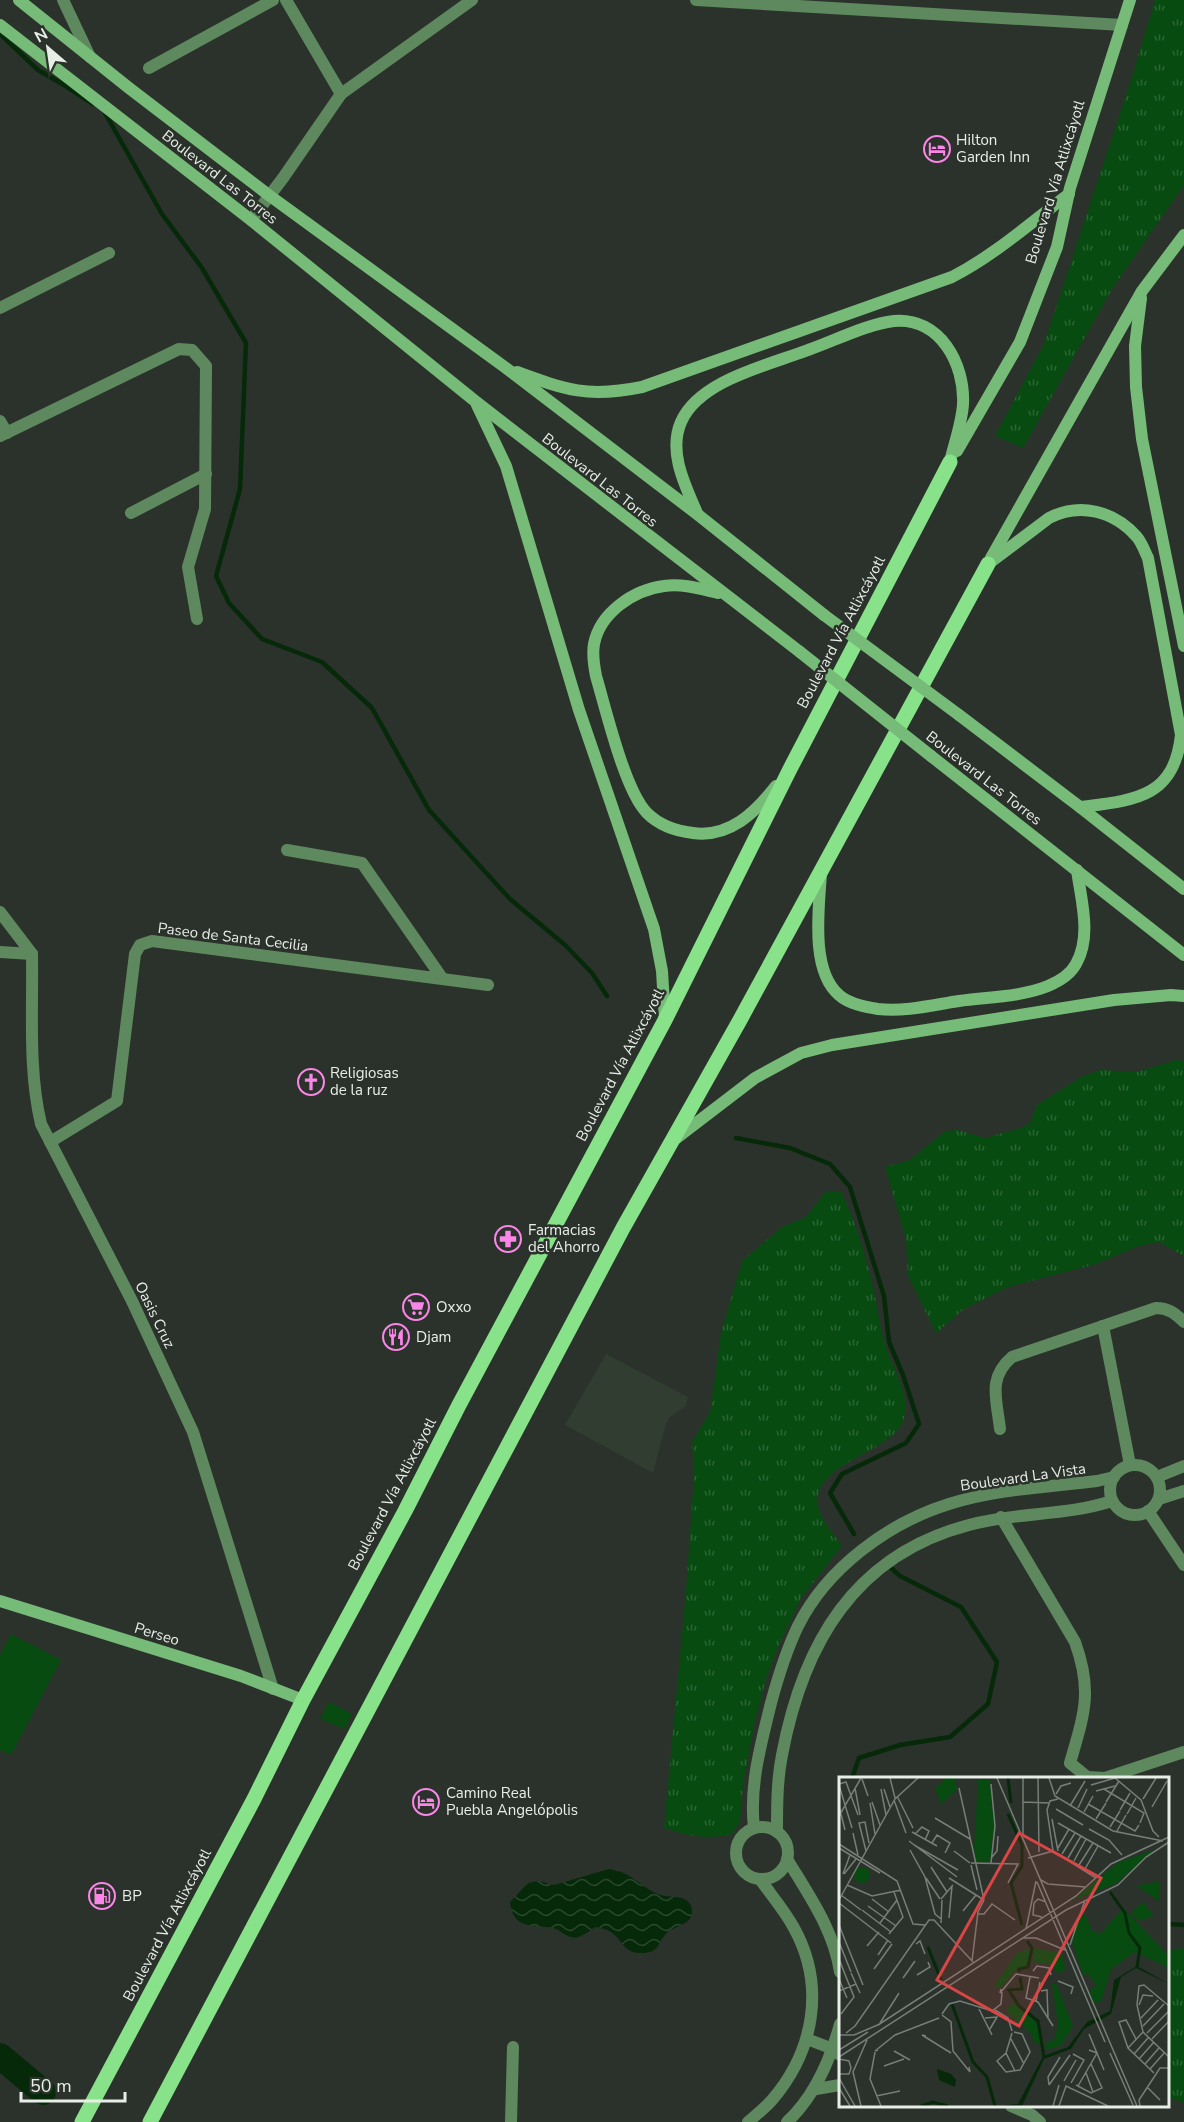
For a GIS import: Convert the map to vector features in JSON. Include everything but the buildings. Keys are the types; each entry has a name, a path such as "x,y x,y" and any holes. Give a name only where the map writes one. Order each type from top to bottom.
{"main road":[{"name":"Boulevard Las Torres","path":"19,0 270,196 506,368 697,514 824,615 959,714 1184,889"},
{"name":"Boulevard Vía Atlixcáyotl","path":"82,2122 254,1799 303,1700 405,1511 480,1365 665,1020 790,769 950,462 1020,342 1057,247 1069,194 1130,0"},
{"name":"Boulevard Las Torres","path":"0,25 251,220 475,401 800,652 1184,955"},
{"path":"506,368 563,389 593,393 617,392 642,387 952,277 978,264 1004,246 1069,194"},
{"path":"150,2122 623,1228 673,1141 988,564 1142,291 1184,235"},
{"path":"1142,291 1135,346 1138,408 1142,439 1184,646"},
{"path":"697,514 680,470 676,437 681,421 700,396 727,381 882,323 911,322 926,327 940,336 952,355 960,376 963,406 950,462"},
{"path":"475,401 506,466 579,710 654,929 662,971 665,1020"},
{"path":"988,564 1049,518 1059,513 1078,509 1113,517 1138,538 1148,558 1181,735 1179,754 1170,774 1160,786 1111,803 1080,807"},
{"path":"722,593 678,585 650,589 619,605 598,631 593,660 596,676 629,783 646,812 657,821 670,829 701,835 717,832 751,815 790,769"},
{"path":"821,870 819,941 825,975 840,996 851,1002 878,1009 895,1009 1031,992 1065,978 1076,964 1083,946 1084,915 1077,870"},
{"path":"673,1141 755,1078 801,1053 1114,1000 1184,996"},
{"name":"Perseo","path":"0,1601 241,1676 303,1700"}],"street":[{"path":"63,0 90,57"},
{"path":"149,68 273,0"},
{"path":"286,0 341,94"},
{"path":"251,220 341,94 472,0"},
{"path":"696,0 1122,25"},
{"path":"0,308 109,253"},
{"path":"0,421 3,435 179,350 192,350 206,366 205,509 188,567 197,619"},
{"path":"131,513 206,474"},
{"path":"287,850 362,863 442,978"},
{"path":"0,912 32,954"},
{"name":"Paseo de Santa Cecilia","path":"50,1142 117,1101 135,954 140,945 152,941 488,985"},
{"path":"0,952 32,954"},
{"name":"Oasis Cruz","path":"32,954 35,1100 41,1124 132,1301 193,1432 273,1689"},
{"path":"1000,1429 995,1379 1002,1365 1012,1357 1156,1308 1164,1308 1175,1313 1184,1322"},
{"path":"1103,1326 1130,1465"},
{"path":"1159,1499 1160,1489 1157,1477 1147,1468 1130,1465 1121,1469 1114,1477 1110,1489 1112,1501 1121,1511 1135,1515 1149,1511 1159,1499 1184,1491"},
{"path":"1157,1477 1184,1466"},
{"name":"Boulevard La Vista","path":"754,1828 752,1814 756,1768 781,1665 798,1625 816,1597 838,1571 859,1551 888,1532 950,1503 991,1494 1114,1477"},
{"path":"777,1832 782,1756 795,1699 819,1640 837,1611 883,1565 905,1551 967,1525 1000,1517 1096,1507 1112,1501"},
{"path":"1149,1511 1184,1565"},
{"path":"1000,1517 1075,1642 1083,1664 1085,1711 1070,1763 1087,1777"},
{"path":"1108,1777 1184,1752"},
{"path":"787,1859 777,1874 760,1879 750,1877 738,1863 736,1854 738,1843 744,1834 754,1828 766,1828 777,1832 786,1844 787,1859 831,1936 839,1968"},
{"path":"748,2122 772,2100 793,2069 807,2038 813,2007 809,1969 803,1947 794,1927 760,1879"},
{"path":"787,2122 816,2089 837,2052 839,2033"},
{"path":"807,2038 837,2052"},
{"path":"511,2122 513,2047"},
{"path":"816,2089 839,2085"},
{"path":"1013,2107 1032,2115 1040,2122"}],"shaded area":[{"path":"606,1354 688,1397 686,1406 670,1417 666,1424 653,1473 565,1425"}],"green space":[{"path":"1155,0 1184,0 1184,185 1112,289 1023,448 995,436 1044,344"},
{"path":"1176,1060 1184,1061 1184,1256 1159,1242 1139,1246 1096,1264 1008,1287 964,1309 936,1333 908,1276 906,1240 885,1167 910,1160 945,1131 958,1130 985,1138 1021,1128 1030,1123 1037,1105 1081,1077 1100,1070 1137,1072"},
{"path":"826,1191 841,1192 856,1227 873,1287 884,1340 905,1399 904,1418 897,1431 836,1470 824,1482 818,1495 820,1512 842,1546 801,1598 766,1679 755,1721 743,1785 740,1822 732,1834 714,1837 689,1835 664,1828 686,1591 694,1476 692,1442 710,1412 721,1333 742,1261 782,1227 806,1217"},
{"path":"11,1634 61,1660 11,1755 0,1750 0,1655"},
{"path":"329,1702 352,1714 345,1729 320,1719"},
{"path":"1184,1948 1184,2103 1169,2097 1169,1950"}],"water":[{"path":"609,1869 630,1876 658,1894 686,1900 692,1909 689,1920 669,1931 652,1951 635,1953 626,1948 614,1934 604,1929 595,1927 575,1938 553,1928 524,1924 513,1913 510,1902 527,1884 539,1881 554,1885"}],"waterway":[{"path":"0,34 38,70 93,104"},
{"path":"105,113 162,214 202,268 246,343 240,489 216,576 229,603 262,639 322,662 372,708 429,810 510,899 565,945 592,973 607,996"},
{"path":"736,1138 790,1148 830,1164 850,1187 884,1296 889,1342 903,1375 919,1424 906,1443 842,1474 830,1493 854,1534"},
{"path":"852,1777 859,1758 900,1745 950,1737 988,1704 997,1662 961,1607 900,1576 890,1567"},
{"path":"1169,1924 1184,1925"},
{"path":"0,2056 43,2092"}],"place":[{"name":"Hilton Garden Inn","path":"937,149"},
{"name":"Religiosas de la ruz","path":"311,1082"},
{"name":"Farmacias del Ahorro","path":"508,1239"},
{"name":"Oxxo","path":"416,1307"},
{"name":"Djam","path":"396,1337"},
{"name":"Camino Real Puebla Angelópolis","path":"426,1802"},
{"name":"BP","path":"102,1896"}]}
